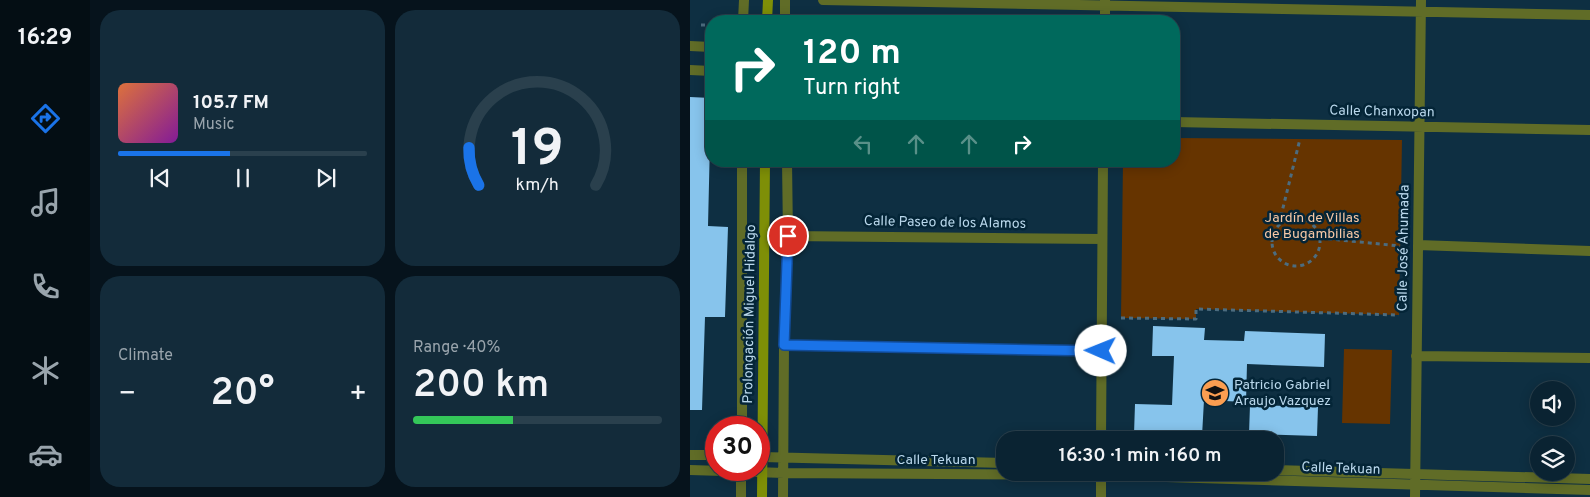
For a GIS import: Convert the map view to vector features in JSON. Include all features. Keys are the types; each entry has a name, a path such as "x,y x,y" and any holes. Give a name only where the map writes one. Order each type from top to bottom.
{"main road":[{"path":"767,15 768,0"},
{"name":"Prolongación Miguel Hidalgo","path":"762,416 765,167"},
{"name":"Prolongación Miguel Hidalgo","path":"762,481 762,497"}],"street":[{"path":"743,15 744,0"},
{"path":"785,0 785,15"},
{"path":"823,0 1105,3 1590,15"},
{"name":"Calle José Ahumada","path":"1415,497 1421,0"},
{"path":"690,46 705,47"},
{"path":"690,70 705,71"},
{"name":"Calle Chanxopan","path":"1180,122 1590,130"},
{"path":"742,167 742,416"},
{"path":"783,497 784,345 788,236 787,167"},
{"path":"1101,431 1103,167"},
{"name":"Calle Paseo de los Alamos","path":"788,236 1102,239"},
{"path":"1418,245 1590,251"},
{"path":"784,345 1101,351"},
{"path":"1416,356 1590,358"},
{"path":"690,455 705,455"},
{"name":"Calle Tekuan","path":"770,457 996,463"},
{"name":"Calle Tekuan","path":"690,470 705,470"},
{"name":"Calle Tekuan","path":"1284,471 1590,490"},
{"name":"Calle Tekuan","path":"770,472 996,474"},
{"name":"Calle Tekuan","path":"1284,477 1415,480 1590,479"},
{"path":"740,497 741,481"},
{"path":"1101,481 1101,497"}],"path":[{"path":"1278,224 1293,217 1309,221 1315,226 1320,238 1319,250 1315,257 1301,265 1286,264 1274,254 1272,246 1272,238 1278,224 1300,139"},
{"path":"1320,238 1400,246"},
{"path":"1121,318 1196,319 1196,309 1399,315"}],"green space":[{"name":"Jardín de Villas de Bugambilias","path":"1180,138 1402,140 1399,315 1196,309 1196,319 1121,318 1123,167 1180,167"},
{"path":"1344,349 1392,350 1390,424 1342,423"}],"building":[{"path":"690,97 705,98 705,167 709,167 708,226 728,227 725,317 705,317 702,410 690,410"},
{"path":"1153,326 1205,328 1204,340 1244,341 1245,331 1325,334 1324,367 1247,364 1246,402 1204,400 1202,431 1134,431 1135,404 1172,405 1174,356 1152,356"},
{"path":"1250,405 1318,407 1317,436 1284,435 1284,431 1249,431"}],"place":[{"name":"Patricio Gabriel Araujo Vazquez","path":"1215,393"}],"route":[{"path":"788,236 784,345 1101,351"}]}
